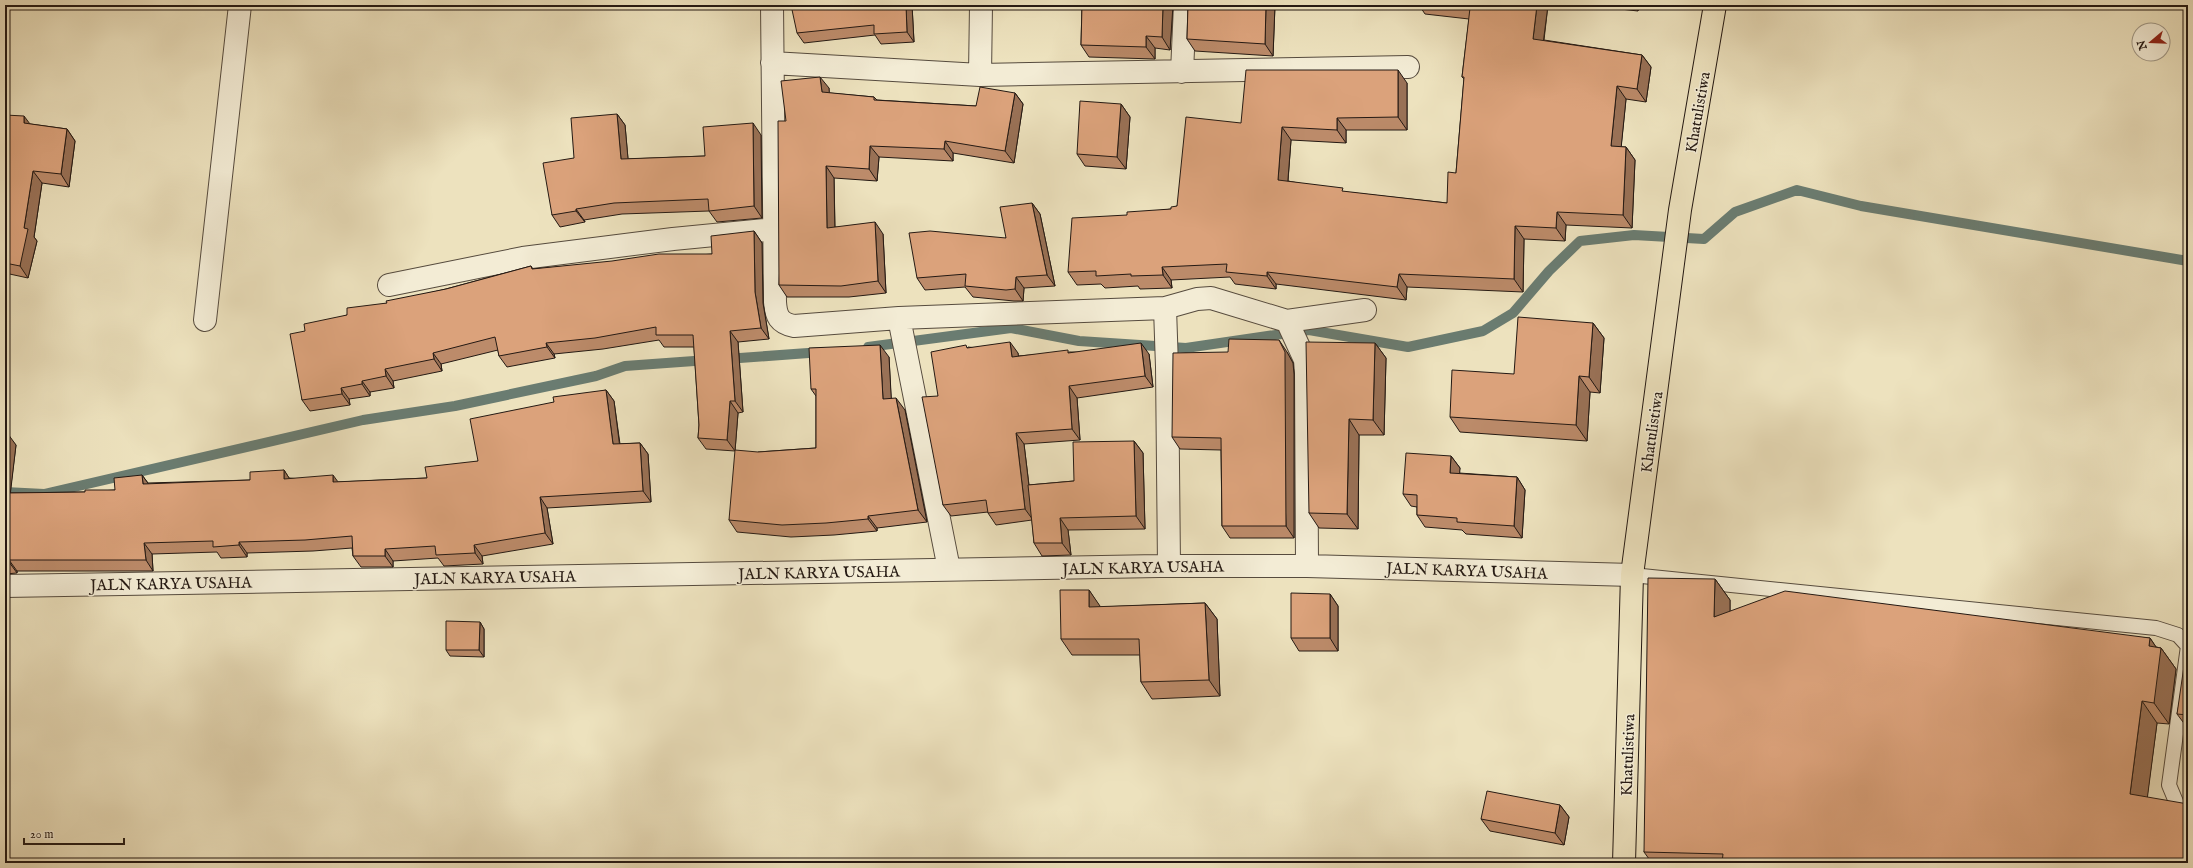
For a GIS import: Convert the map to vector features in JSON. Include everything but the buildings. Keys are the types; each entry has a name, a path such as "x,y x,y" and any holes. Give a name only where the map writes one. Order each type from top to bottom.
{"highway":[{"name":"Khatulistiwa","path":"1624,863 1632,575 1680,210 1715,5"}],"street":[{"path":"206,320 240,5"},
{"path":"772,5 775,302 776,314 785,324 794,326 901,326 1164,316 1197,299 1211,298 1292,331 1364,310"},
{"path":"980,75 981,5"},
{"path":"1182,72 1185,5"},
{"path":"772,63 980,75 1408,67"},
{"path":"390,285 523,258 673,239 775,229"},
{"path":"1164,316 1167,366 1169,566"},
{"path":"901,326 949,569"},
{"path":"1292,331 1304,360 1306,373 1307,566"},
{"name":"JALN KARYA USAHA","path":"5,586 1169,566 1307,566 1632,575"}],"lane":[{"path":"1632,575 2156,628 2178,635 2188,646 2169,785 2180,809 2188,810"}],"waterway":[{"path":"868,347 1011,328 1079,341 1186,348 1309,330 1408,347 1483,331 1513,313 1549,271 1580,241 1634,235 1704,239 1735,212 1797,190 1861,206 2188,261"},
{"path":"726,359 822,352"},
{"path":"5,492 44,494 363,420 455,406 596,376 625,366 708,360"}]}
